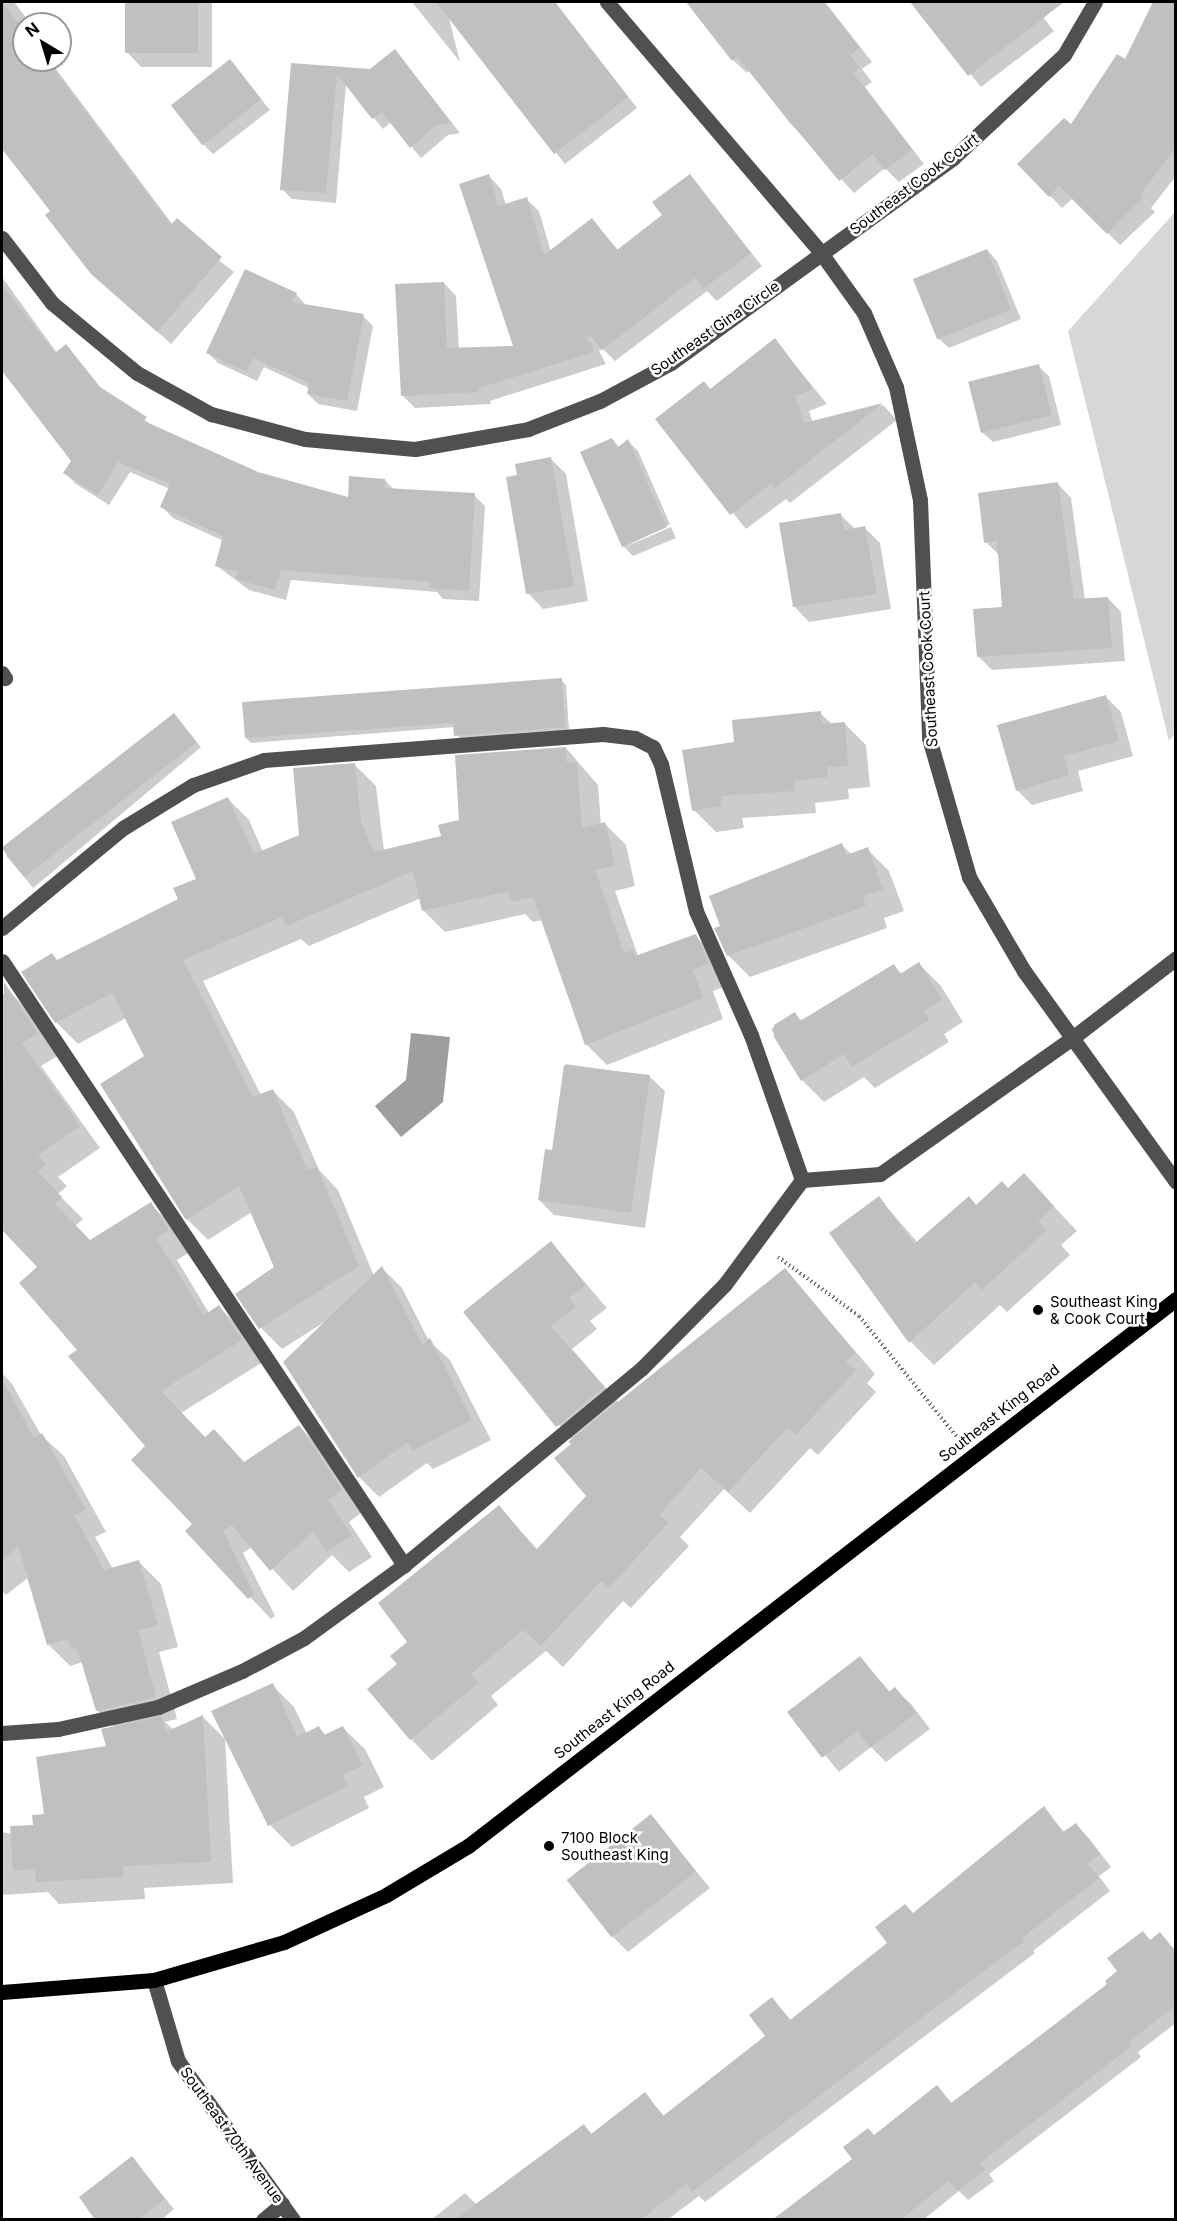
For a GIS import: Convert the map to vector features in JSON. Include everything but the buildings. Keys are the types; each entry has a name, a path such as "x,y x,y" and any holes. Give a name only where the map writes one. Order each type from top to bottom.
{"main road":[{"name":"Southeast King Road","path":"2,1992 154,1980 284,1942 386,1895 468,1846 1176,1299"}],"street":[{"name":"Southeast Cook Court","path":"607,2 821,253 864,313 896,387 920,500 929,738 951,824 969,878 1023,971 1176,1182"},
{"name":"Southeast Cook Court","path":"821,253 952,158 1019,101 1065,55 1090,4"},
{"name":"Southeast Gina Circle","path":"2,238 51,303 137,373 211,414 305,439 415,449 528,429 600,401 671,363 821,253"},
{"path":"2,928 123,828 193,785 264,760 603,734 635,738 653,747 662,764 696,911 751,1035 802,1180"},
{"path":"2,1733 58,1729 158,1707 242,1671 304,1638 404,1565 642,1368 725,1284 802,1180 880,1174 1071,1040 1176,958"},
{"path":"2,961 404,1565"},
{"name":"Southeast 70th Avenue","path":"154,1980 177,2061 293,2220"},
{"path":"263,2220 282,2205"}],"path":[{"path":"756,1242 859,1316 972,1457"}],"shaded area":[{"path":"1175,212 1176,732 1169,741 1068,331"},
{"path":"411,1033 450,1037 443,1102 401,1137 375,1106 406,1080"}],"place":[{"name":"Southeast King & Cook Court","path":"1038,1310"},
{"name":"7100 Block Southeast King","path":"549,1846"}]}
